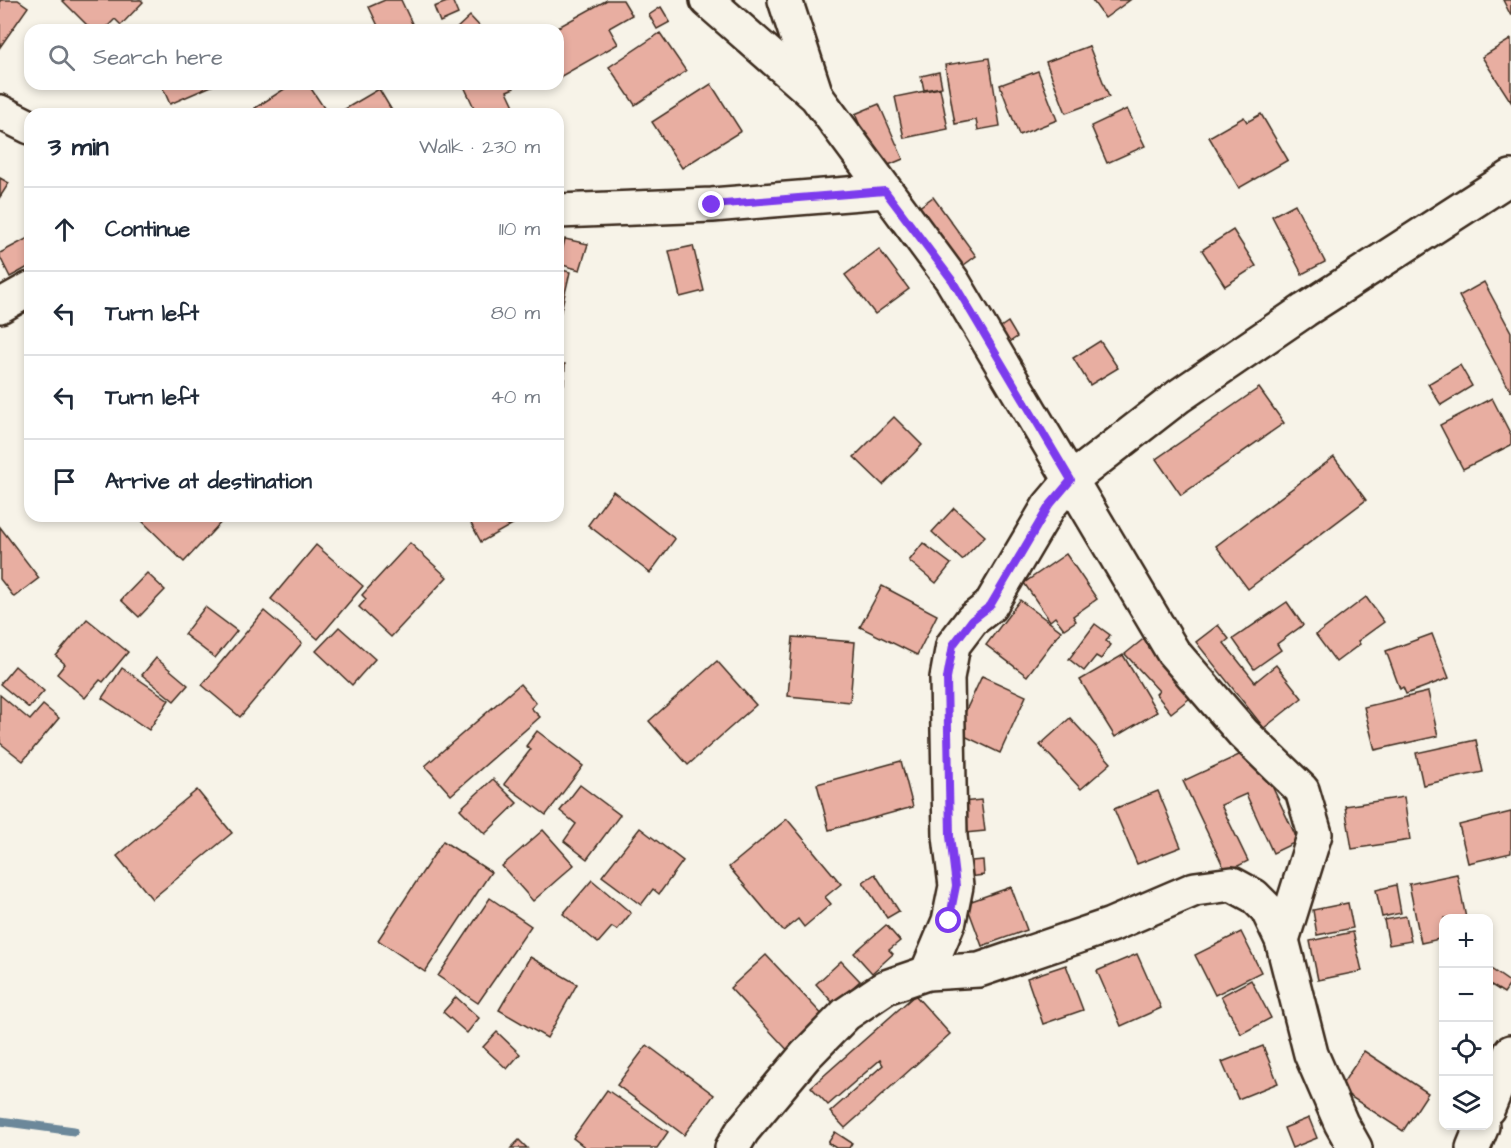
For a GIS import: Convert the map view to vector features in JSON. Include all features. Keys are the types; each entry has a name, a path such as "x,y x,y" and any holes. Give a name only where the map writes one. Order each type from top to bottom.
{"street":[{"path":"707,0 816,96 952,280 1173,652 1243,733 1302,790 1315,834 1282,940"},
{"path":"785,0 816,96"},
{"path":"0,112 24,125"},
{"path":"927,973 949,921 956,886 950,836 947,678 953,645 972,620 990,606 1049,506 1071,480 1179,396 1305,310 1511,177"},
{"path":"564,211 712,205 885,191"},
{"path":"0,306 24,292"},
{"path":"732,1148 743,1130 806,1056 846,1014 886,987 927,973 979,970 1111,925 1195,888 1232,884 1254,896 1267,909 1282,940 1311,1054 1341,1123 1355,1148"},
{"path":"1493,1096 1511,1052"},
{"path":"1473,1148 1480,1130"}],"building":[{"path":"0,0 18,0 28,7 0,47"},
{"path":"62,0 141,0 143,2 122,24 115,19 110,24 86,24"},
{"path":"385,0 401,0 412,24 377,24 369,7"},
{"path":"452,0 458,14 440,22 434,7"},
{"path":"607,0 623,0 632,15 609,28 618,44 564,75 564,24"},
{"path":"1092,0 1130,0 1105,18"},
{"path":"1503,0 1511,0 1511,16"},
{"path":"661,7 670,22 657,29 649,15"},
{"path":"470,16 477,24 461,24"},
{"path":"660,33 686,71 635,105 609,67"},
{"path":"1511,39 1511,102 1482,57"},
{"path":"1089,46 1109,97 1066,113 1046,62"},
{"path":"989,58 1000,126 978,130 976,120 955,124 945,65"},
{"path":"1038,71 1057,120 1019,135 1000,85"},
{"path":"939,72 942,87 924,90 921,76"},
{"path":"711,84 741,131 682,168 652,122"},
{"path":"940,88 948,129 904,138 895,97"},
{"path":"164,90 202,90 170,104"},
{"path":"283,90 312,90 324,108 255,108"},
{"path":"380,90 390,108 347,108"},
{"path":"466,90 509,90 507,91 515,108 474,108"},
{"path":"879,104 903,159 879,169 855,114"},
{"path":"1127,109 1145,146 1107,163 1091,126"},
{"path":"1261,114 1288,160 1239,188 1209,137 1244,117 1247,122"},
{"path":"0,178 9,183 0,197"},
{"path":"933,197 976,256 957,270 914,211"},
{"path":"1295,204 1325,262 1302,274 1272,216"},
{"path":"1233,230 1256,266 1225,286 1202,250"},
{"path":"565,239 588,244 580,270 564,265"},
{"path":"24,240 24,269 10,277 0,253"},
{"path":"693,246 704,291 680,297 669,251"},
{"path":"879,249 909,289 875,314 845,275"},
{"path":"564,270 570,272 564,298"},
{"path":"1484,282 1511,332 1511,392 1459,296"},
{"path":"1008,322 1017,337 998,350 989,335"},
{"path":"1100,341 1118,368 1090,385 1073,358"},
{"path":"1460,365 1472,386 1441,405 1428,384"},
{"path":"1259,388 1284,423 1181,495 1156,459"},
{"path":"1492,398 1511,435 1511,445 1463,469 1440,425"},
{"path":"894,417 922,445 883,485 854,457"},
{"path":"1334,457 1366,500 1248,589 1216,546"},
{"path":"613,491 675,539 650,573 588,525"},
{"path":"954,508 985,536 962,560 932,532"},
{"path":"143,522 221,522 184,562"},
{"path":"470,522 516,522 481,542"},
{"path":"0,527 39,578 14,597 0,579"},
{"path":"410,543 447,577 391,637 359,607 366,599 362,595"},
{"path":"923,543 951,564 936,583 909,561"},
{"path":"316,545 363,586 318,639 271,599"},
{"path":"1066,554 1097,599 1073,616 1076,621 1064,629 1055,617 1050,621 1024,583"},
{"path":"147,573 165,590 139,617 121,600"},
{"path":"882,586 937,615 917,655 860,627"},
{"path":"1366,597 1384,622 1358,641 1360,644 1336,662 1316,635"},
{"path":"1020,600 1061,631 1027,676 986,645"},
{"path":"1287,602 1303,625 1277,644 1281,650 1254,669 1233,639"},
{"path":"205,607 237,631 215,658 184,634"},
{"path":"264,611 302,643 240,717 202,685"},
{"path":"87,619 128,652 103,682 100,680 85,698 57,674 65,664 56,656"},
{"path":"1095,624 1110,635 1106,641 1111,645 1101,659 1096,656 1084,671 1069,659"},
{"path":"1218,625 1229,639 1224,643 1255,682 1276,665 1302,698 1264,728 1196,642"},
{"path":"339,627 375,659 352,685 316,651"},
{"path":"1432,634 1449,678 1406,694 1403,687 1400,689 1386,651"},
{"path":"1147,636 1194,695 1171,713 1156,694 1159,691 1125,654"},
{"path":"793,637 855,642 850,702 788,696"},
{"path":"1123,655 1157,712 1115,737 1080,680"},
{"path":"156,658 188,685 174,701 142,675"},
{"path":"717,661 756,705 688,765 649,721"},
{"path":"15,666 44,691 29,708 0,684"},
{"path":"122,668 169,700 149,730 102,698"},
{"path":"982,676 1026,696 1000,753 956,732"},
{"path":"520,684 536,703 531,708 540,717 451,795 425,766"},
{"path":"1428,692 1438,736 1375,750 1364,707"},
{"path":"0,695 30,720 43,705 59,718 23,761 0,743"},
{"path":"1070,718 1111,763 1081,789 1040,745"},
{"path":"537,731 583,766 546,815 504,784 531,749 526,746"},
{"path":"1476,740 1483,772 1423,785 1416,753"},
{"path":"1254,748 1298,841 1273,853 1246,794 1221,805 1248,861 1226,872 1183,781"},
{"path":"901,761 913,807 829,830 817,784"},
{"path":"493,779 517,803 485,834 460,809"},
{"path":"580,785 620,815 587,859 564,841 576,824 560,811"},
{"path":"197,790 232,833 152,899 117,856"},
{"path":"1158,791 1181,847 1137,864 1114,809"},
{"path":"1404,797 1410,840 1352,849 1345,806"},
{"path":"981,800 985,831 965,833 962,802"},
{"path":"1511,812 1511,853 1468,863 1459,825"},
{"path":"787,819 841,884 825,897 831,904 804,927 798,919 783,931 729,867"},
{"path":"640,828 683,861 659,894 653,889 641,905 602,876"},
{"path":"543,830 574,865 533,901 502,866"},
{"path":"443,841 491,872 425,972 378,940"},
{"path":"983,860 984,875 961,878 959,862"},
{"path":"875,874 899,911 887,918 863,882"},
{"path":"1457,874 1465,914 1439,914 1439,939 1421,943 1409,884"},
{"path":"592,880 631,913 617,930 612,927 598,943 563,914"},
{"path":"1396,885 1401,913 1382,917 1376,890"},
{"path":"1011,887 1027,930 982,946 966,903"},
{"path":"490,898 531,926 478,1003 438,976"},
{"path":"1348,903 1353,928 1317,935 1313,910"},
{"path":"1406,916 1411,941 1389,945 1384,920"},
{"path":"886,925 900,941 889,950 893,954 872,973 854,953"},
{"path":"1241,932 1261,972 1215,995 1195,955"},
{"path":"1353,932 1362,971 1318,980 1310,941"},
{"path":"1137,954 1161,1008 1121,1026 1097,971"},
{"path":"766,955 829,1022 793,1056 730,988"},
{"path":"530,957 577,984 547,1038 499,1010"},
{"path":"841,961 860,981 834,1004 816,984"},
{"path":"1066,965 1083,1010 1043,1024 1027,978"},
{"path":"1493,970 1511,983 1504,993 1493,986"},
{"path":"1251,980 1271,1018 1241,1034 1221,996"},
{"path":"915,995 950,1034 845,1128 830,1112 883,1065 880,1060 828,1105 811,1087"},
{"path":"456,997 479,1018 467,1033 443,1012"},
{"path":"497,1032 520,1054 507,1069 483,1047"},
{"path":"647,1045 714,1095 684,1135 617,1085"},
{"path":"1263,1046 1278,1083 1238,1099 1222,1062"},
{"path":"1364,1051 1428,1093 1403,1131 1339,1089"},
{"path":"607,1090 668,1132 657,1148 586,1148 573,1138"},
{"path":"1309,1118 1317,1138 1292,1148 1284,1128"},
{"path":"835,1132 852,1143 849,1148 836,1148 828,1143"},
{"path":"519,1140 527,1148 511,1148"}],"waterway":[{"path":"0,1121 74,1131"}],"route":[{"path":"712,205 885,191 952,280 1071,480 1049,506 990,606 972,620 953,645 947,678 950,836 956,886 949,921"}]}
